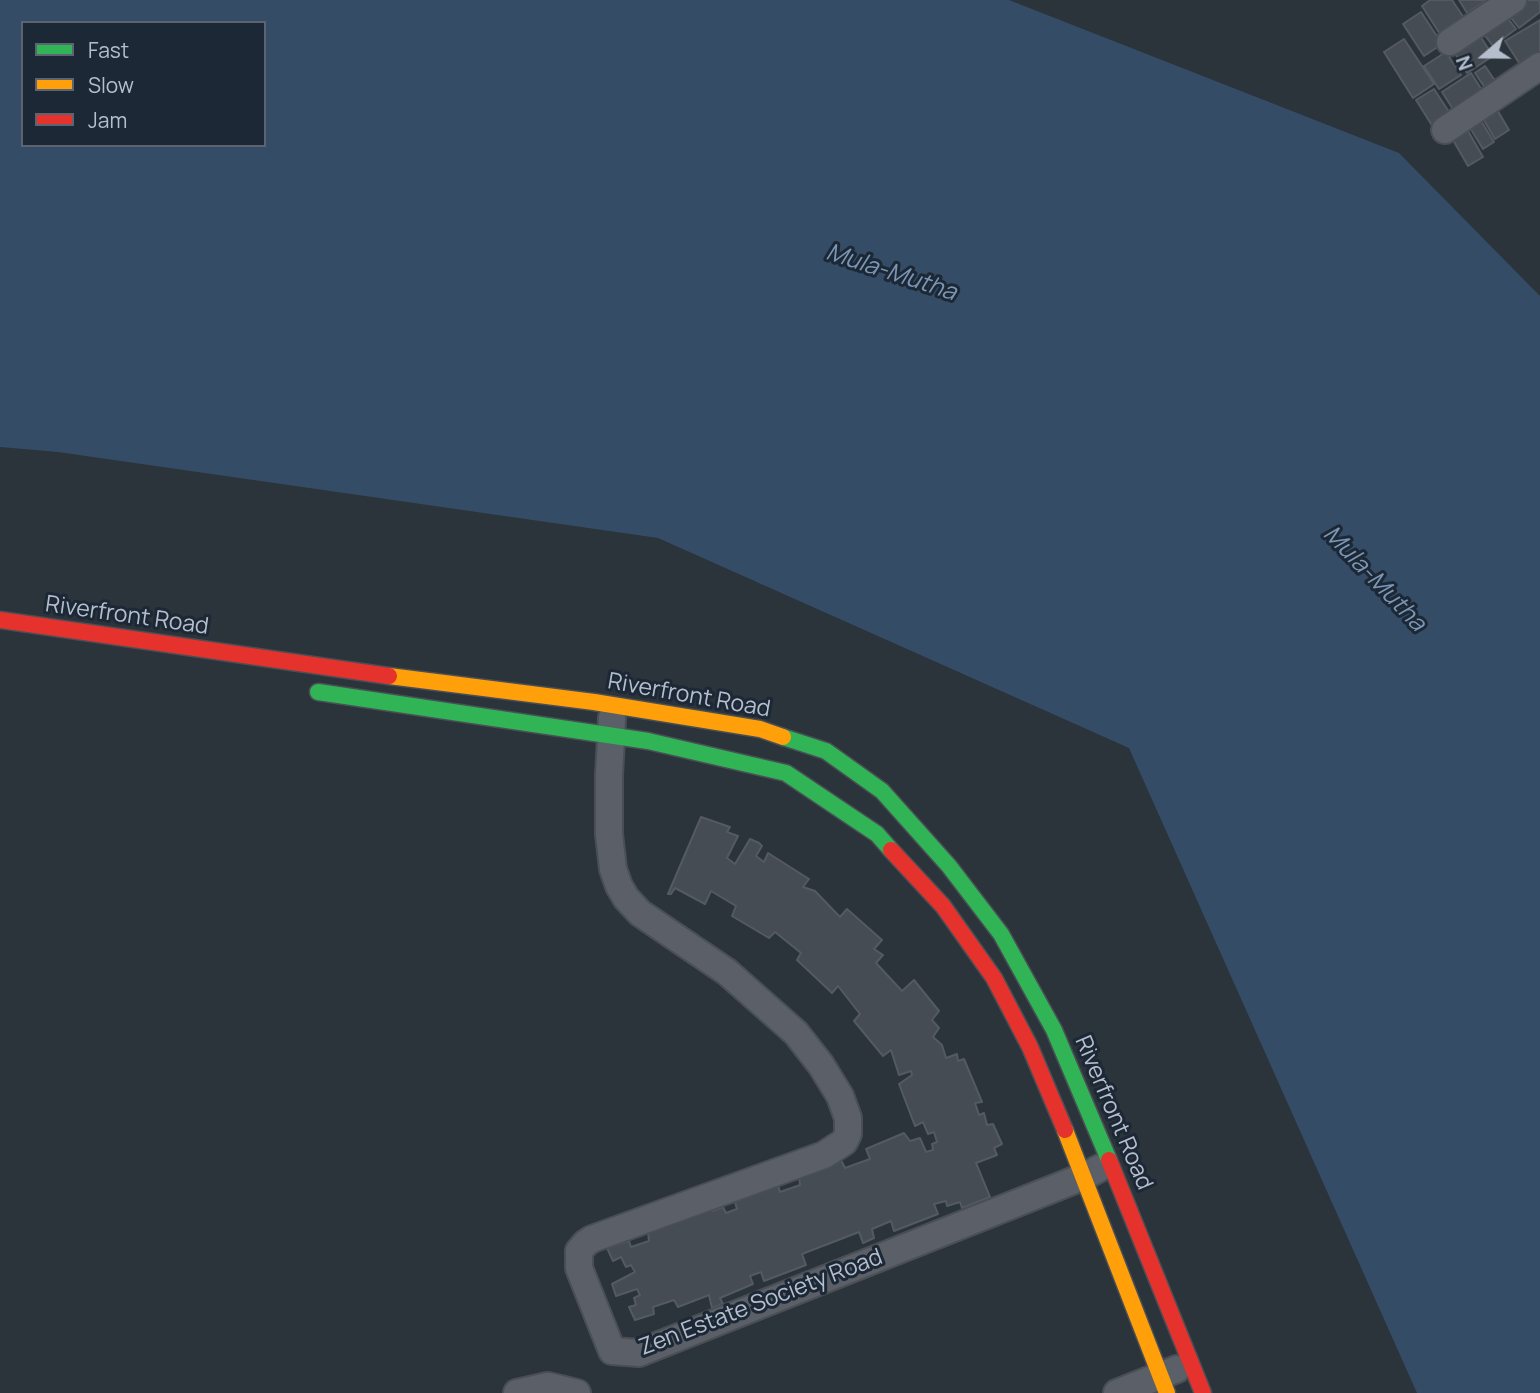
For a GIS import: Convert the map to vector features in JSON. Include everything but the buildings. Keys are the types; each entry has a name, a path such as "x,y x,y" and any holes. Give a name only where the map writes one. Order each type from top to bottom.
{"street":[{"path":"1450,42 1513,0"},
{"path":"1445,130 1540,66"},
{"name":"Riverfront Road","path":"0,620 294,669 356,672 613,706 760,729 826,751 882,790 948,866 1001,934 1054,1030 1202,1393"},
{"path":"351,696 356,672"},
{"path":"304,690 648,741 786,773 877,834 943,906 994,978 1030,1047 1085,1177 1164,1384"},
{"path":"611,736 613,706"},
{"name":"Zen Estate Society Road","path":"611,736 608,803 611,855 613,869 626,898 640,913 727,972 796,1033 821,1065 848,1118 848,1134 844,1142 824,1155 586,1243 578,1254 579,1268 612,1351 639,1353 1085,1177"},
{"path":"1085,1177 1110,1162"},
{"path":"1117,1393 1164,1384 1191,1364"},
{"path":"517,1393 548,1386 576,1393"}],"water":[{"name":"Mula-Mutha","path":"0,0 1009,0 1399,153 1540,296 1540,1393 1417,1393 1129,748 658,538 58,452 0,447"}],"traffic: fast":[{"path":"318,692 648,741 786,773 877,834 891,850"},
{"path":"783,737 826,751 882,791 949,866 1001,934 1054,1030 1109,1160"}],"traffic: slow":[{"path":"389,676 594,702 760,729 783,737"},
{"path":"1065,1130 1167,1393"}],"traffic: jam":[{"path":"0,620 389,676"},
{"path":"891,850 943,906 994,978 1030,1047 1065,1130"},
{"path":"1109,1160 1203,1393"}]}
